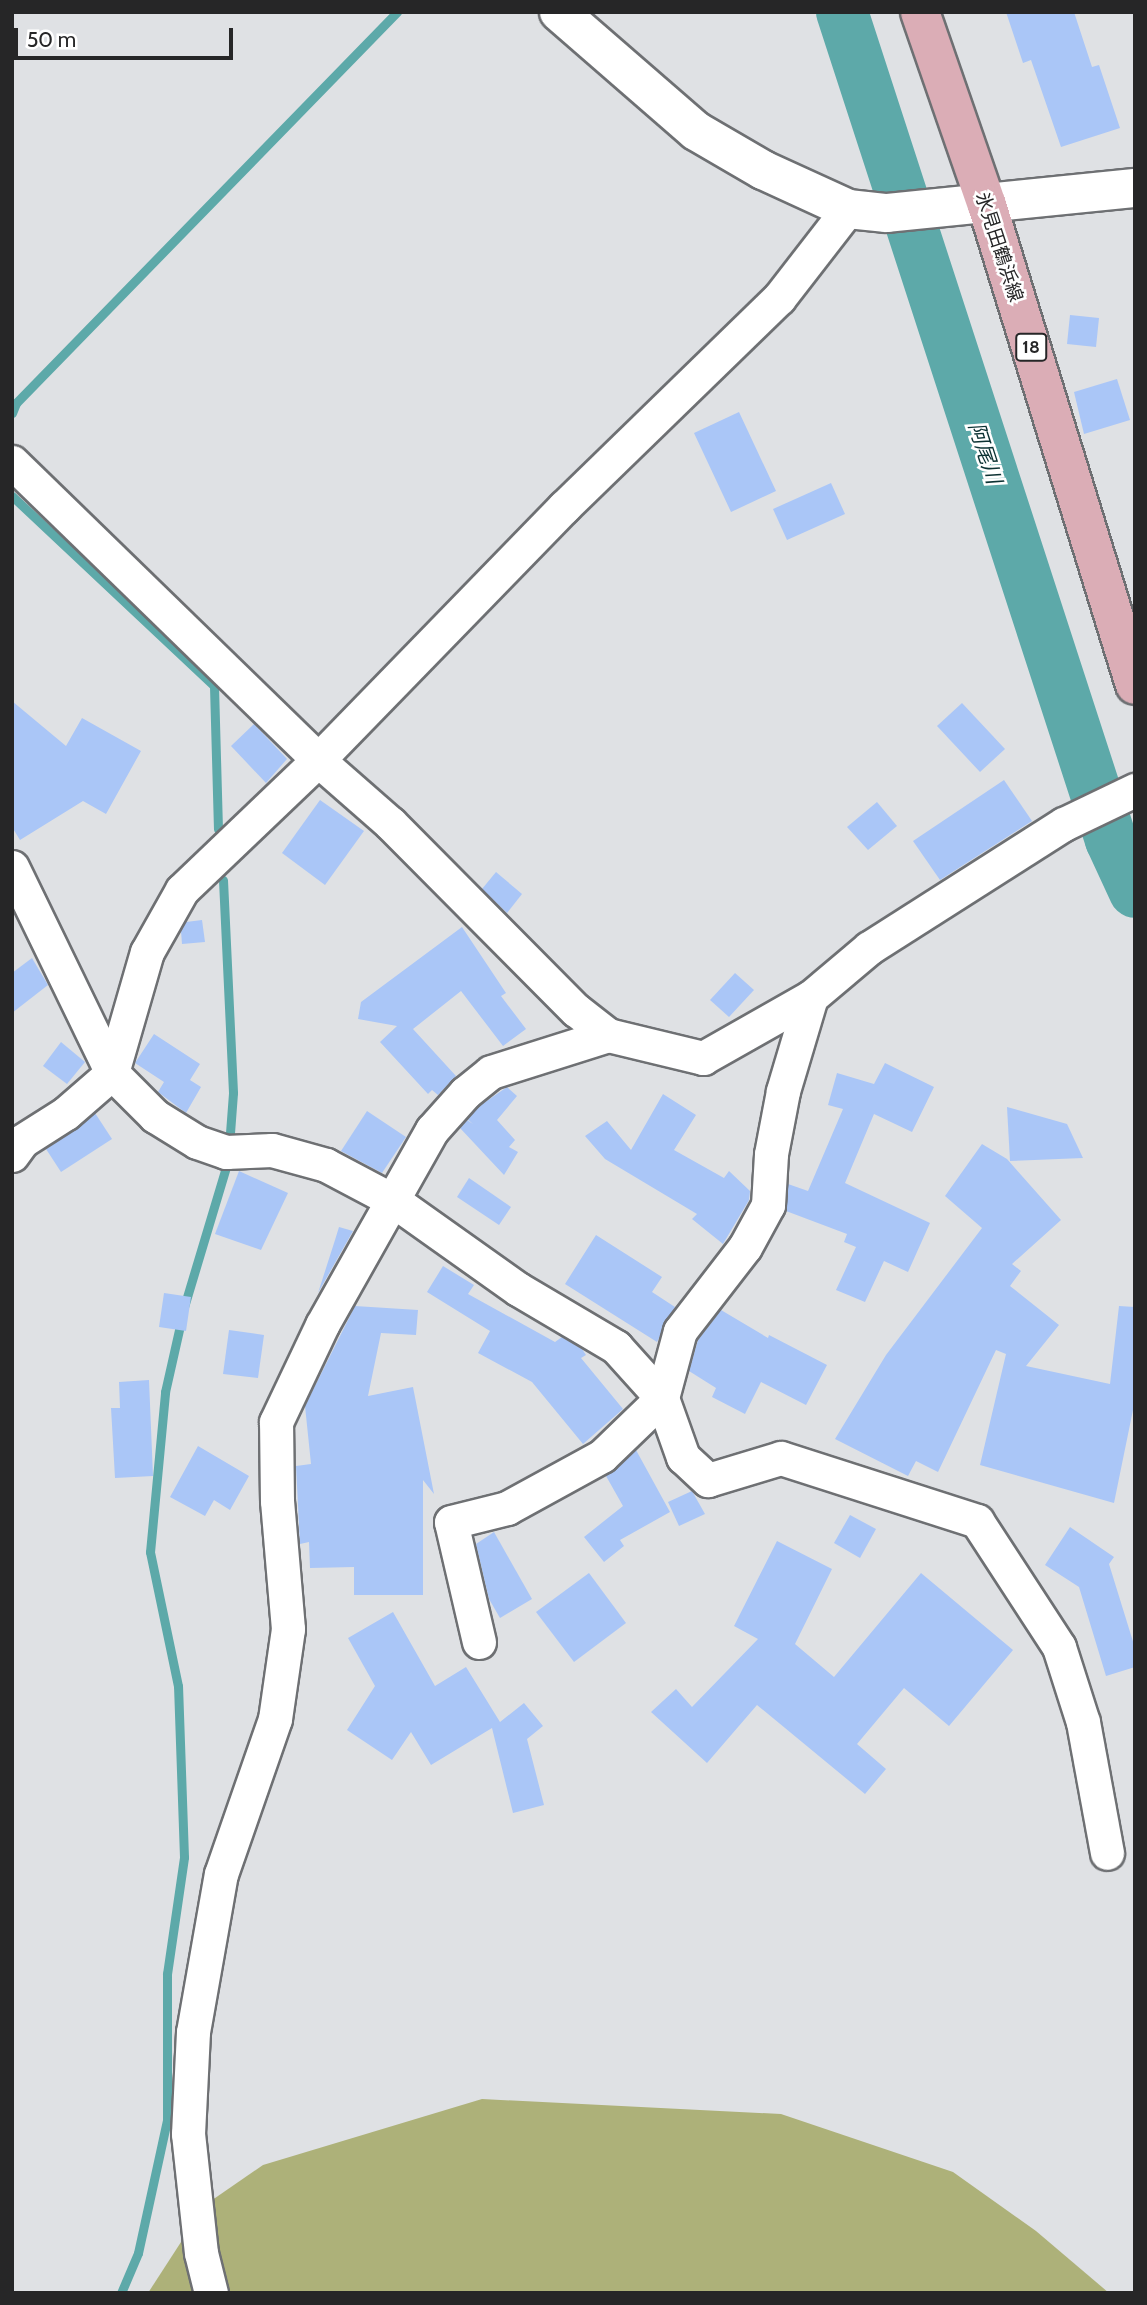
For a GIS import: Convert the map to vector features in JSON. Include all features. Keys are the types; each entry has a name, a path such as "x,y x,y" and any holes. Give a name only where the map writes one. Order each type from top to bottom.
{"main road":[{"name":"氷見田鶴浜線","path":"920,12 987,205 1135,685"}],"street":[{"path":"559,12 696,131 763,170 848,209 887,213 1135,188"},
{"path":"12,1155 22,1141 66,1113 112,1073 147,952 181,890 318,760 564,507 779,298 848,209"},
{"path":"12,462 318,760 390,823 567,1001 608,1035 703,1058 811,997 869,948 1064,824 1133,790"},
{"path":"12,867 112,1073 155,1116 197,1142 226,1152 272,1150 326,1165 394,1201 518,1289 616,1347 662,1398 683,1457 708,1480 781,1458 977,1521 1059,1647 1083,1722 1107,1853"},
{"path":"479,1642 451,1522 508,1508 603,1456 662,1398 680,1331 745,1247 768,1205 771,1154 783,1091 811,997"},
{"path":"211,2293 201,2253 188,2134 193,2032 221,1874 275,1719 288,1629 276,1422 322,1325 432,1130 465,1093 491,1072 608,1035"}],"green space":[{"path":"482,2099 781,2114 953,2172 1036,2231 1109,2293 148,2293 205,2205 263,2165"}],"building":[{"path":"1006,12 1074,12 1092,67 1099,65 1120,128 1061,147 1031,60 1023,63"},
{"path":"1070,315 1099,318 1096,347 1067,344"},
{"path":"1117,379 1130,420 1084,434 1074,392"},
{"path":"739,412 776,491 731,512 694,433"},
{"path":"831,483 845,514 787,540 773,509"},
{"path":"12,701 66,746 82,718 141,751 106,814 83,801 20,840 12,827"},
{"path":"962,703 1005,749 980,772 937,726"},
{"path":"254,724 287,759 266,783 231,746"},
{"path":"1004,780 1032,821 940,880 913,841"},
{"path":"320,800 364,831 325,885 282,853"},
{"path":"877,802 897,826 868,850 847,827"},
{"path":"496,872 522,894 507,913 482,889"},
{"path":"202,920 205,942 182,944 181,931 186,922"},
{"path":"462,927 506,993 501,996 526,1029 503,1046 461,991 413,1029 456,1076 438,1095 432,1090 428,1094 380,1042 397,1026 358,1019 361,1002"},
{"path":"32,958 48,985 12,1013 12,973"},
{"path":"735,973 754,990 729,1017 710,1000"},
{"path":"154,1034 200,1064 190,1080 201,1087 186,1113 158,1092 164,1082 135,1063"},
{"path":"61,1042 85,1062 67,1084 43,1066"},
{"path":"885,1063 934,1087 912,1132 874,1114 845,1183 930,1223 908,1272 884,1261 865,1302 836,1290 856,1247 844,1242 847,1234 786,1211 788,1184 808,1191 843,1109 828,1105 837,1073 874,1084"},
{"path":"507,1087 517,1096 497,1120 515,1140 509,1147 518,1152 504,1175 460,1128 467,1120 473,1124 467,1119 478,1107"},
{"path":"663,1094 696,1115 674,1150 724,1178 729,1171 750,1191 749,1200 723,1244 692,1219 697,1214 605,1159 585,1136 607,1121 631,1150"},
{"path":"1007,1107 1067,1124 1083,1158 1010,1161"},
{"path":"367,1111 406,1137 382,1173 341,1151"},
{"path":"95,1113 112,1139 61,1172 46,1149"},
{"path":"982,1144 1007,1159 1061,1220 1012,1264 1021,1271 1010,1286 1059,1325 1026,1366 1110,1384 1119,1306 1135,1307 1135,1400 1114,1503 980,1465 1006,1354 996,1350 938,1472 916,1461 908,1476 835,1439 886,1355 982,1228 945,1196"},
{"path":"239,1171 288,1193 261,1250 215,1234"},
{"path":"469,1178 511,1207 499,1225 457,1197"},
{"path":"339,1227 353,1231 318,1293 335,1240"},
{"path":"596,1235 662,1277 652,1292 675,1307 657,1342 565,1284"},
{"path":"443,1266 474,1285 468,1294 555,1342 562,1337 582,1349 586,1355 581,1358 623,1409 583,1444 532,1382 478,1353 490,1331 427,1292"},
{"path":"164,1293 191,1297 186,1331 159,1327"},
{"path":"355,1306 418,1310 416,1335 381,1333 368,1396 413,1387 434,1494 423,1480 423,1595 354,1595 354,1567 310,1568 309,1542 300,1544 296,1466 311,1464 305,1406"},
{"path":"721,1310 768,1338 769,1335 827,1365 806,1405 761,1382 745,1414 712,1397 716,1388 689,1371 698,1340"},
{"path":"229,1330 264,1335 258,1378 223,1374"},
{"path":"149,1380 153,1476 115,1478 111,1408 120,1408 119,1382"},
{"path":"198,1446 249,1476 230,1510 214,1500 205,1516 170,1497"},
{"path":"636,1450 670,1512 620,1540 624,1546 604,1562 584,1537 623,1506 606,1476"},
{"path":"692,1491 705,1514 679,1526 668,1502"},
{"path":"850,1515 876,1529 860,1558 834,1543"},
{"path":"1070,1527 1114,1557 1109,1564 1135,1648 1135,1667 1106,1676 1079,1587 1045,1565"},
{"path":"494,1532 532,1599 500,1618 489,1599 476,1544"},
{"path":"777,1541 832,1569 795,1644 834,1677 921,1573 1013,1650 949,1726 904,1688 857,1744 886,1769 865,1794 757,1705 707,1763 651,1712 676,1689 692,1707 758,1639 734,1626"},
{"path":"589,1573 626,1623 574,1662 536,1612"},
{"path":"393,1612 435,1686 466,1667 500,1722 524,1703 543,1726 527,1739 544,1805 513,1813 492,1728 431,1765 411,1732 392,1760 347,1730 375,1686 348,1638"}],"waterway":[{"path":"12,413 16,403 397,12"},
{"name":"阿尾川","path":"842,12 1111,840 1135,892"},
{"path":"12,496 214,686 218,829"},
{"path":"223,880 233,1093 229,1146"},
{"path":"184,1307 228,1160"},
{"path":"121,2293 138,2253 167,2120 167,1974 184,1857 178,1686 150,1552 165,1392 181,1321"}]}
